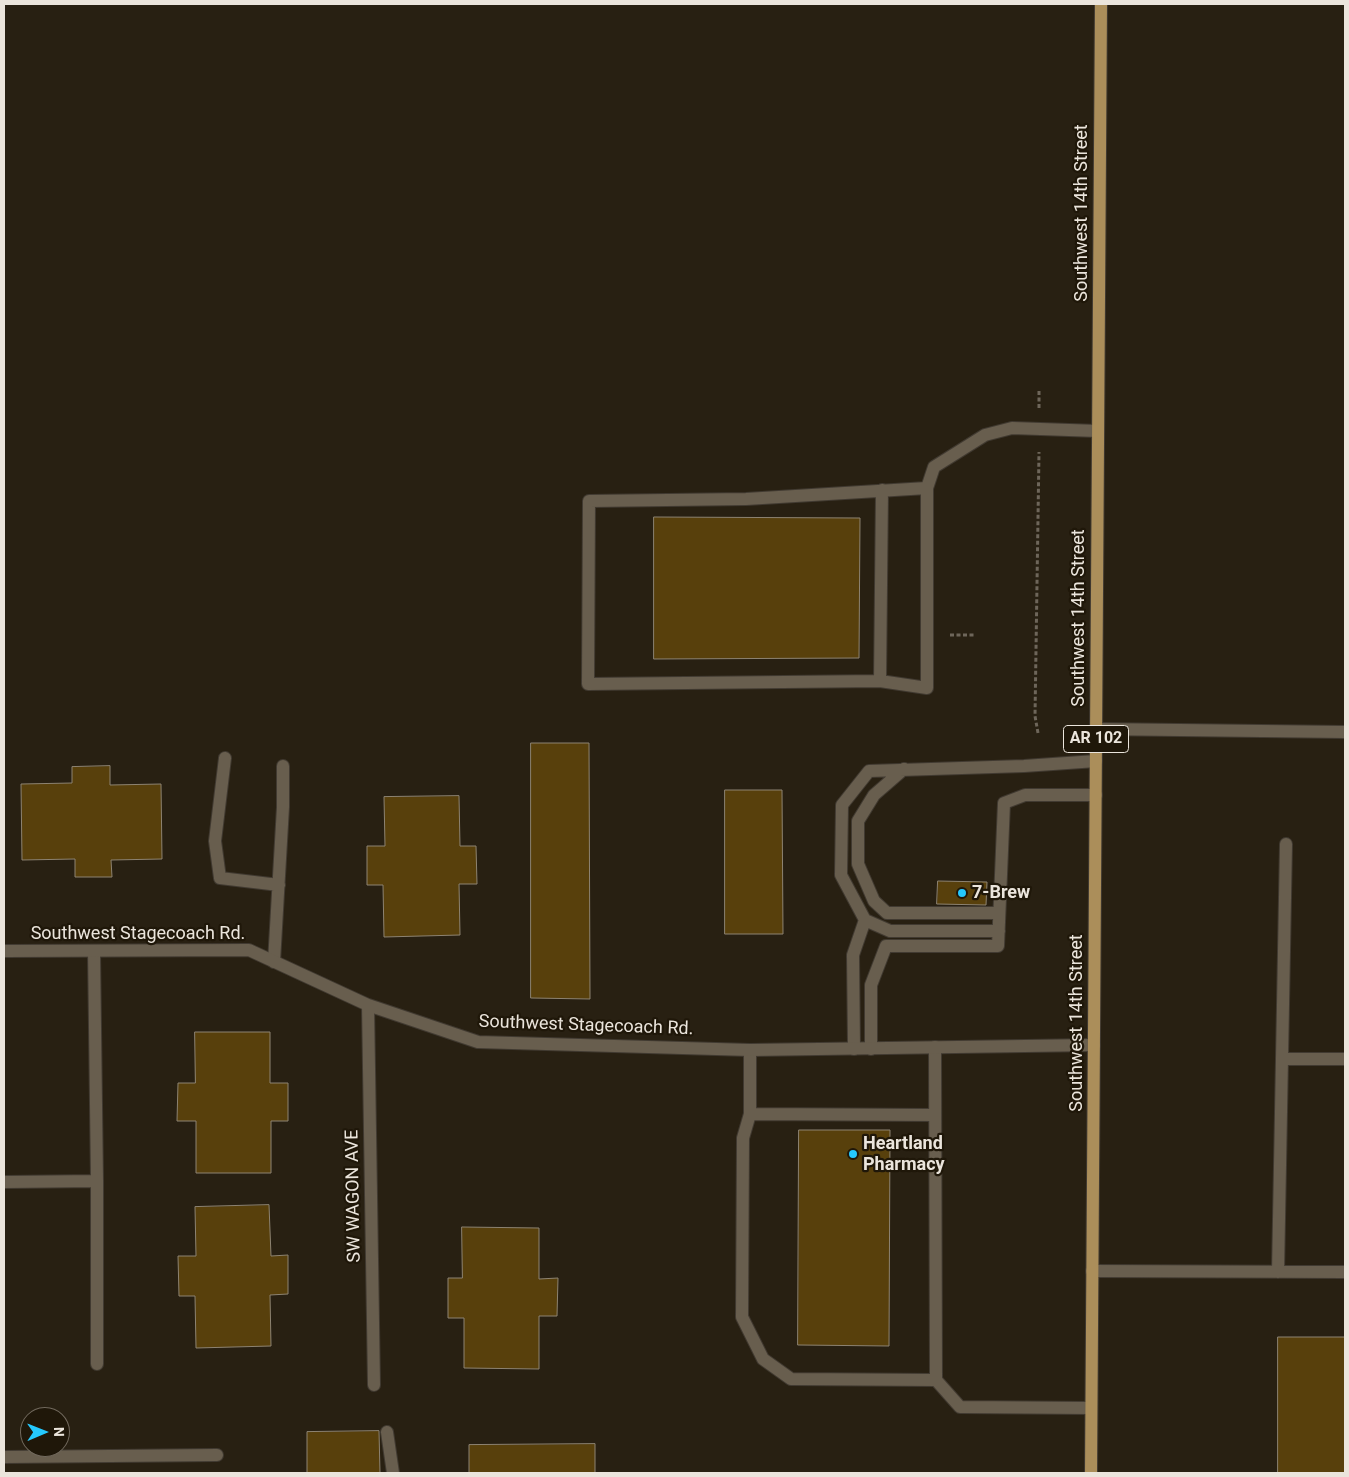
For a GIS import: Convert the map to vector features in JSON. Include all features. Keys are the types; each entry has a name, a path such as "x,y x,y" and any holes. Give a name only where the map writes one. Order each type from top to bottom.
{"main road":[{"name":"Southwest 14th Street","path":"1090,1473 1101,4"}],"street":[{"path":"927,488 746,499 589,500 588,684 880,681 927,688 927,488 934,466 985,435 1012,428 1098,431"},
{"path":"880,681 882,490"},
{"path":"1096,729 1345,732"},
{"path":"225,758 215,841 220,878 279,885"},
{"path":"886,946 865,920 841,875 842,805 869,771 1096,762"},
{"path":"274,962 283,806 283,766"},
{"path":"904,769 874,795 858,821 858,864 874,901 887,912 999,913"},
{"path":"886,946 998,946 1004,803 1025,795 1096,795"},
{"path":"1278,1272 1286,844"},
{"path":"865,920 890,931 999,932"},
{"path":"854,1049 853,955 865,920"},
{"path":"870,1048 872,985 886,946"},
{"name":"Southwest Stagecoach Rd.","path":"4,951 249,950 368,1006 478,1042 750,1050 1094,1046"},
{"path":"94,951 97,1364"},
{"name":"SW WAGON AVE","path":"368,1006 374,1385"},
{"path":"934,1047 936,1380 960,1407 1091,1408"},
{"path":"750,1050 750,1114 743,1138 742,1317 763,1359 791,1379 936,1380"},
{"path":"1282,1059 1345,1059"},
{"path":"750,1114 935,1115"},
{"path":"4,1182 97,1182"},
{"path":"1092,1271 1345,1272"},
{"path":"387,1432 392,1473"},
{"path":"4,1457 217,1455"}],"path":[{"path":"1038,410 1039,390"},
{"path":"1038,733 1035,716 1039,448"},
{"path":"946,635 974,635"}],"building":[{"path":"654,517 860,518 859,658 654,659"},
{"path":"531,743 589,743 590,999 531,998"},
{"path":"110,766 110,785 161,784 162,859 111,860 112,877 75,877 75,859 22,860 21,784 72,783 72,767"},
{"path":"725,790 782,790 783,934 725,934"},
{"path":"459,796 460,846 476,846 477,884 459,884 460,935 384,937 383,885 367,885 367,846 385,846 384,797"},
{"name":"7-Brew","path":"938,881 987,882 986,905 937,904"},
{"path":"195,1032 270,1032 270,1083 288,1083 288,1121 271,1121 271,1173 196,1173 196,1121 177,1121 178,1083 195,1083"},
{"path":"799,1130 890,1130 889,1346 798,1345"},
{"path":"269,1205 271,1256 288,1255 288,1294 270,1295 271,1346 196,1348 195,1296 179,1296 178,1256 196,1256 195,1207"},
{"path":"462,1227 539,1228 539,1279 558,1278 557,1316 539,1316 539,1369 464,1368 464,1318 448,1318 448,1278 462,1278"},
{"path":"1278,1337 1345,1337 1345,1473 1278,1473"},
{"path":"379,1431 380,1473 307,1473 307,1432"},
{"path":"595,1444 595,1473 469,1473 469,1445"}],"place":[{"name":"7-Brew","path":"962,893"},
{"name":"Heartland Pharmacy","path":"853,1154"}]}
